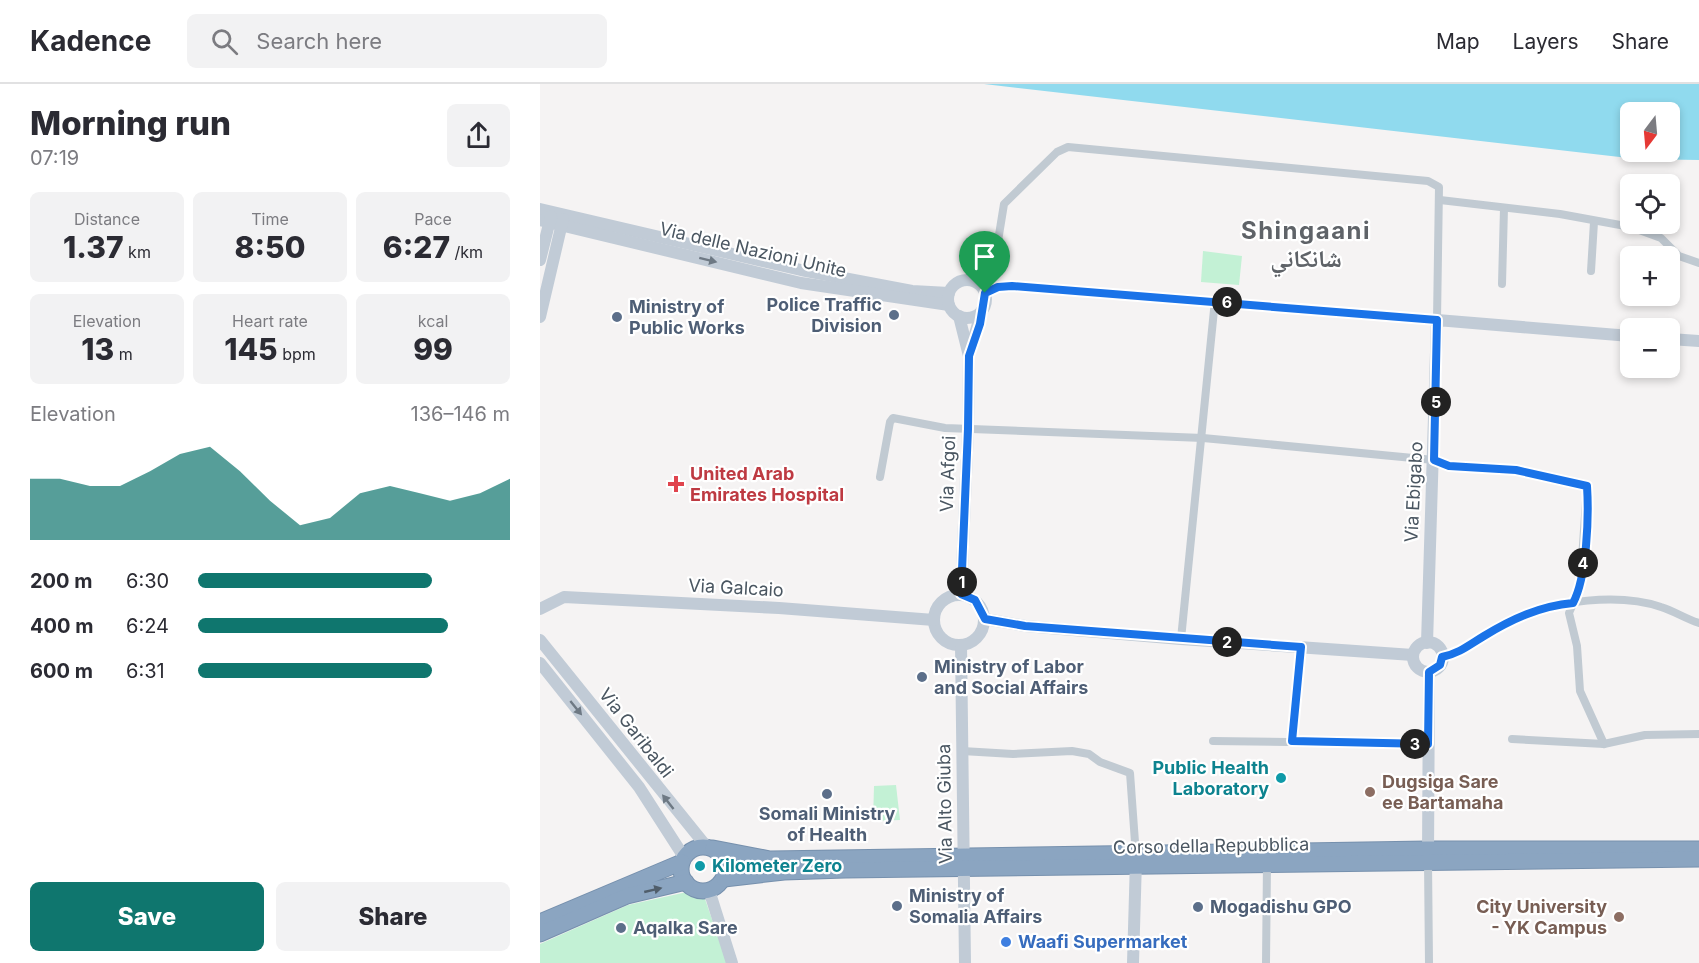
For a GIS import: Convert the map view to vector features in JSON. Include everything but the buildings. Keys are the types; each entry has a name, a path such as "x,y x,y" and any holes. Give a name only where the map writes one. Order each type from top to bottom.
{"highway":[{"path":"709,847 719,853 726,865 724,879"},
{"path":"540,922 683,859 694,848 709,847 770,859 964,862 1267,859 1699,849"},
{"path":"1428,855 1699,859"},
{"path":"683,859 682,876 686,882 696,890 709,891 724,879 784,872 964,862"},
{"path":"540,934 627,896 686,882"}],"street":[{"path":"969,356 982,310 984,291 992,278 1004,204 1057,152 1068,147 1428,181 1439,187 1440,200 1560,214 1647,231 1662,238 1679,256 1699,263"},
{"name":"Via Ebigabo","path":"1427,643 1440,200"},
{"path":"1502,284 1504,208"},
{"path":"540,260 551,217"},
{"path":"540,317 551,217"},
{"name":"Via delle Nazioni Unite","path":"551,217 843,279 949,299"},
{"path":"1592,272 1594,222"},
{"path":"969,356 959,316 949,299 956,283 963,280 970,280 984,291"},
{"path":"984,291 1012,286 1215,300 1620,335"},
{"path":"1181,639 1203,438 1215,300"},
{"path":"959,316 972,317 982,310"},
{"path":"1680,340 1699,341"},
{"name":"Via Afgoi","path":"961,594 969,356"},
{"path":"880,477 890,422 893,418 945,428 1203,438 1434,460 1449,466 1516,470 1587,486 1580,588 1569,613 1577,646 1580,691 1604,744"},
{"path":"961,594 975,600 985,619 978,636 961,645 944,640 934,627 935,611 944,599 961,594"},
{"name":"Via Galcaio","path":"540,609 564,597 934,620"},
{"path":"1442,657 1464,650 1483,637 1529,613 1573,603 1648,603 1699,623"},
{"path":"985,619 1025,626 1413,655"},
{"name":"Via Garibaldi","path":"540,640 709,847"},
{"path":"1427,643 1436,645 1442,657 1440,665 1429,672 1417,667 1413,655 1418,646 1427,643"},
{"name":"Via Alto Giuba","path":"961,645 965,963"},
{"path":"1292,741 1301,647"},
{"name":"Via Garibaldi","path":"540,663 639,787 683,859"},
{"path":"1429,672 1429,963"},
{"path":"1512,739 1604,744 1645,735 1699,734"},
{"path":"1213,741 1428,744"},
{"path":"962,751 1013,754 1072,751 1089,754 1100,762 1130,773 1136,861 1133,963"},
{"path":"1266,963 1267,859"},
{"path":"709,891 732,963"}],"green space":[{"path":"1203,251 1242,256 1239,285 1201,282"},
{"path":"896,785 900,820 873,821 874,786"},
{"path":"687,892 704,896 727,963 540,963 540,944 628,905"}],"water":[{"path":"984,84 1699,84 1699,160 1680,160 1680,102 1620,102 1620,157"}],"place":[{"name":"Police Traffic Division","path":"894,315"},
{"name":"Ministry of Public Works","path":"617,317"},
{"name":"United Arab Emirates Hospital","path":"676,484"},
{"name":"Ministry of Labor and Social Affairs","path":"922,677"},
{"name":"Public Health Laboratory","path":"1281,778"},
{"name":"Dugsiga Sare ee Bartamaha","path":"1370,792"},
{"name":"Somali Ministry of Health","path":"827,794"},
{"name":"Kilometer Zero","path":"700,866"},
{"name":"Ministry of Somalia Affairs","path":"897,906"},
{"name":"Mogadishu GPO","path":"1198,907"},
{"name":"City University - YK Campus","path":"1619,917"},
{"name":"Aqalka Sare","path":"621,928"},
{"name":"Waafi Supermarket","path":"1006,942"}],"district":[{"name":"Shingaani شانكاني","path":"1306,245"}],"route":[{"path":"1012,286 1215,300 1437,320 1438,360 1434,460 1449,466 1516,470 1587,486 1580,588 1573,603 1557,604 1529,613 1505,624 1464,650 1442,657 1437,669 1429,672 1428,744 1292,741 1301,647 1025,626 985,619 981,607 975,600 961,594 969,356 985,305 985,293 998,287 1012,286"}]}
